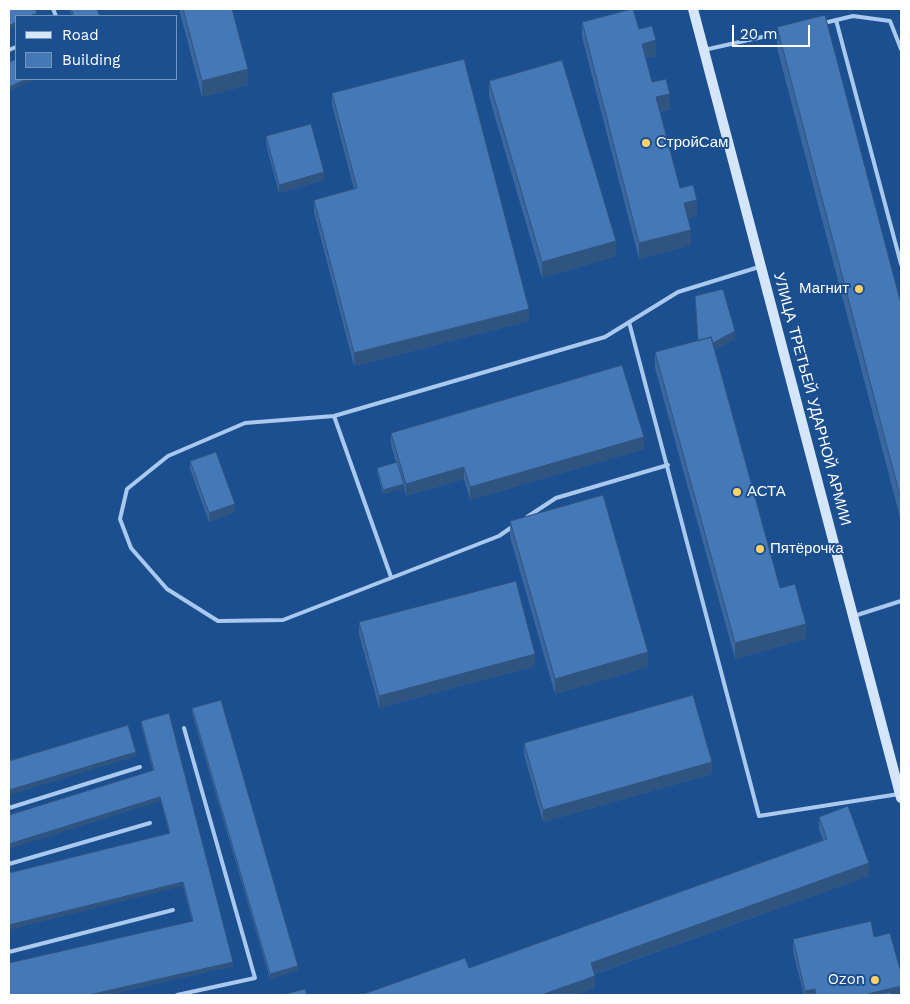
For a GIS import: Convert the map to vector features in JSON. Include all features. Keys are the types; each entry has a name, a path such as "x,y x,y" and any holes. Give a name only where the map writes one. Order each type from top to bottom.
{"main road":[{"name":"УЛИЦА ТРЕТЬЕЙ УДАРНОЙ АРМИИ","path":"692,9 901,796"}],"lane":[{"path":"817,25 853,16 890,21 901,49"},
{"path":"836,20 901,264"},
{"path":"704,50 789,31"},
{"path":"515,525 499,536 283,620 218,621 167,589 131,548 120,519 127,488 168,456 245,424 334,416 605,337 678,292 761,266"},
{"path":"629,322 759,816 901,796"},
{"path":"334,416 391,577"},
{"path":"523,520 556,498 668,465"},
{"path":"854,616 901,601"},
{"path":"177,995 254,978 184,728"},
{"path":"9,808 140,767"},
{"path":"9,864 150,823"},
{"path":"9,952 173,910"}],"building":[{"path":"9,9 35,9 37,13 32,15 15,15 15,23 9,26"},
{"path":"71,9 97,9 100,15 74,15"},
{"path":"183,9 232,9 248,69 202,81"},
{"path":"633,9 639,29 652,26 656,40 642,44 652,82 666,79 670,94 656,97 680,188 693,185 697,200 684,203 691,230 639,243 582,22"},
{"path":"825,15 901,304 901,500 777,27"},
{"path":"15,59 15,80 25,80 9,87 9,62"},
{"path":"464,59 529,309 354,353 314,200 357,188 332,93"},
{"path":"562,60 616,241 542,262 489,81"},
{"path":"311,124 324,172 279,185 266,136"},
{"path":"723,289 735,331 713,343 711,337 698,341 695,296"},
{"path":"711,337 780,588 795,584 806,624 735,643 655,352"},
{"path":"622,365 644,437 470,487 464,467 406,484 391,433"},
{"path":"216,452 235,504 209,513 190,461"},
{"path":"397,462 404,484 383,490 377,468"},
{"path":"603,495 648,652 555,679 510,521"},
{"path":"516,581 535,654 379,696 359,622"},
{"path":"693,695 712,762 543,810 524,743"},
{"path":"221,700 298,966 270,974 192,708"},
{"path":"169,713 233,962 89,995 9,995 9,963 193,921 183,882 9,925 9,873 170,833 160,797 9,844 9,815 154,770 141,721"},
{"path":"128,725 136,752 9,790 9,761"},
{"path":"848,806 869,863 591,963 595,976 541,995 361,995 465,958 469,968 827,839 819,817"},
{"path":"871,921 874,937 890,933 901,973 901,986 864,995 816,995 815,989 805,991 793,939"},
{"path":"305,989 307,995 281,995"},
{"path":"891,992 891,995 875,995"}],"place":[{"name":"СтройСам","path":"646,143"},
{"name":"Магнит","path":"859,289"},
{"name":"АСТА","path":"737,492"},
{"name":"Пятёрочка","path":"760,549"},
{"name":"Ozon","path":"875,980"}]}
